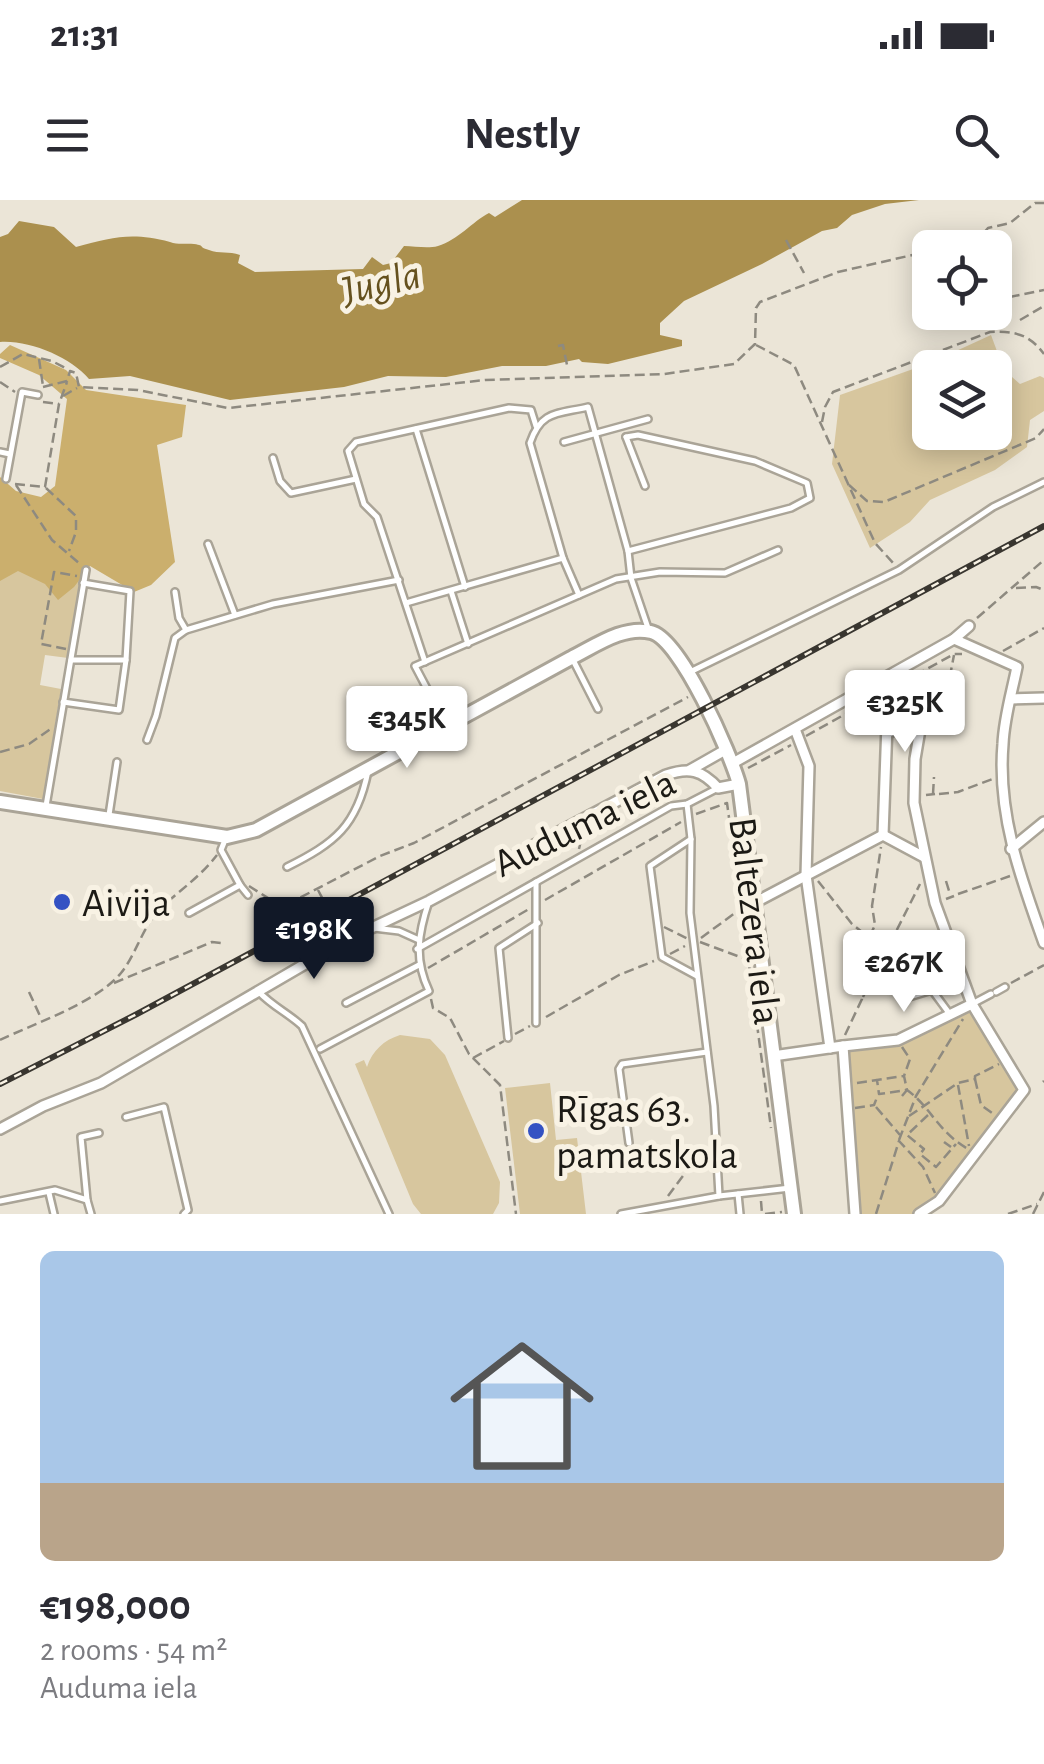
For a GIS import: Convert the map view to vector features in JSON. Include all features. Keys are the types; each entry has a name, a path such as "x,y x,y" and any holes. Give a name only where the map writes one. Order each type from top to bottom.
{"street":[{"path":"734,763 954,640 969,626"},
{"name":"Baltezera iela","path":"649,631 669,644 690,672 734,763 739,784 748,906 773,1056 786,1213"},
{"path":"0,802 108,818 224,844 619,634 649,631"},
{"path":"954,640 1017,666 1002,744 1011,849 1044,943"},
{"path":"878,682 887,733 884,835"},
{"path":"1011,700 1044,698"},
{"path":"919,1214 939,1201 971,1153 1024,1090 972,1004 948,944 928,876 914,802 915,759 924,706"},
{"path":"887,733 922,718"},
{"path":"795,728 810,766 810,874 830,1048"},
{"path":"690,770 726,750"},
{"name":"Auduma iela","path":"259,992 370,928 429,901 666,774 700,771 718,788 739,784"},
{"path":"1011,849 1044,822"},
{"path":"884,835 924,857"},
{"path":"748,906 884,835"},
{"path":"0,1129 101,1083 259,992"},
{"path":"773,1056 898,1040 972,1004"},
{"path":"843,1046 855,1214"}],"lane":[{"path":"6,479 22,392 38,394"},
{"path":"579,595 563,558 530,443 536,426 546,416 588,407 628,551 631,578 649,631"},
{"path":"424,662 400,580 377,517 364,504 348,451 356,442 509,408 532,410 536,426"},
{"path":"564,442 648,419"},
{"path":"622,428 645,486"},
{"path":"416,430 465,587"},
{"path":"626,437 638,435 754,460 807,483 810,498 791,508 628,551"},
{"path":"0,452 10,454"},
{"path":"272,458 280,481 291,493 356,479"},
{"path":"690,672 899,570 993,507 1044,482"},
{"path":"208,544 234,615"},
{"path":"434,702 415,666 616,579 660,572 725,573 778,550"},
{"path":"406,603 563,558"},
{"path":"46,809 84,577 130,591 119,710 64,702"},
{"path":"146,740 156,716 175,638 186,630 273,604 400,580"},
{"path":"451,591 468,644"},
{"path":"176,592 179,618 186,630"},
{"path":"572,658 598,709"},
{"path":"70,660 126,660"},
{"path":"108,818 118,762"},
{"path":"287,868 324,849 348,823 363,797 368,768"},
{"path":"417,949 671,806 687,804 718,788"},
{"path":"687,804 692,839 690,914 719,1196"},
{"path":"692,839 650,866 662,957 697,976"},
{"path":"224,844 248,895"},
{"path":"536,882 536,1023"},
{"path":"188,913 240,885"},
{"path":"320,1049 429,990 417,949 429,901"},
{"path":"508,1038 498,948 538,923"},
{"path":"370,928 400,931 419,940"},
{"path":"346,1003 420,968"},
{"path":"972,1004 1005,986"},
{"path":"909,997 932,990 950,1016"},
{"path":"259,992 302,1026 389,1214"},
{"path":"629,1142 619,1069 622,1064 707,1052"},
{"path":"126,1117 164,1106 188,1210 184,1214"},
{"path":"91,1214 80,1137 99,1133"},
{"path":"621,1214 719,1196 785,1189"},
{"path":"0,1201 49,1191 87,1200"},
{"path":"49,1191 54,1214"},
{"path":"738,1194 740,1214"}],"path":[{"path":"986,230 1010,223 1034,203 1044,202"},
{"path":"786,240 804,273"},
{"path":"62,397 79,388 138,390 228,408 485,380 664,374 734,364 755,344 756,308 760,302 838,272 912,255"},
{"path":"1012,297 1044,290"},
{"path":"1020,320 1044,306"},
{"path":"822,425 824,407 833,392 990,332 1006,331 1033,340 1044,354"},
{"path":"755,344 794,365 875,542 899,570"},
{"path":"558,346 564,345 566,365"},
{"path":"0,367 22,354 39,358 76,372 79,388"},
{"path":"39,358 41,401 58,404"},
{"path":"45,487 58,404 70,371"},
{"path":"43,388 67,381"},
{"path":"0,382 20,398"},
{"path":"848,484 867,501 884,502 1036,438 1044,429"},
{"path":"68,554 76,532 76,516 45,487 15,484 52,540 84,577"},
{"path":"969,626 1044,560"},
{"path":"72,650 42,644 44,626 54,572 84,577"},
{"path":"1014,588 1044,590"},
{"path":"994,656 1044,628"},
{"path":"924,706 938,692 940,684 949,680 954,654"},
{"path":"748,768 954,654 967,655"},
{"path":"240,885 254,887 282,907 414,843 699,692"},
{"path":"0,752 29,744 60,723"},
{"path":"939,794 958,792 1004,774"},
{"path":"933,794 934,777"},
{"path":"420,968 687,818 728,802 748,906 748,960 772,1140"},
{"path":"577,859 586,816"},
{"path":"862,999 858,962 875,925 872,906 884,835"},
{"path":"647,843 650,866"},
{"path":"108,986 127,965 146,925 199,878 224,844"},
{"path":"958,894 1019,872"},
{"path":"810,874 852,924 886,951"},
{"path":"843,1046 886,951 928,876"},
{"path":"946,881 951,897"},
{"path":"317,889 340,933"},
{"path":"695,941 748,906"},
{"path":"658,924 748,960"},
{"path":"496,928 498,948"},
{"path":"0,1040 108,986 212,942 220,943"},
{"path":"473,1058 647,963"},
{"path":"1005,986 1044,965"},
{"path":"429,990 432,1008 450,1018 473,1058 500,1085 516,1214"},
{"path":"29,992 42,1020"},
{"path":"876,1214 916,1096 972,1004"},
{"path":"898,1040 910,1059 904,1076 907,1090"},
{"path":"908,1116 958,1083 1006,1060"},
{"path":"846,1085 904,1076"},
{"path":"975,1078 981,1105 1000,1121"},
{"path":"877,1080 879,1094"},
{"path":"958,1083 971,1153"},
{"path":"902,1096 907,1090"},
{"path":"874,1106 875,1095 907,1090 971,1153"},
{"path":"848,1110 874,1106 882,1113 923,1167 939,1201"},
{"path":"882,1113 887,1109"},
{"path":"916,1159 924,1149 908,1135 928,1114"},
{"path":"944,1142 952,1148"},
{"path":"920,1154 936,1167 957,1143"},
{"path":"662,1206 688,1169 718,1166"},
{"path":"760,1192 763,1214 786,1213 785,1189"},
{"path":"1032,1214 1044,1192"},
{"path":"1008,1214 1038,1204"}],"shaded area":[{"path":"991,335 997,350 958,350"},
{"path":"10,345 66,370 86,390 186,405 182,437 157,445 175,562 151,585 134,592 90,566 58,600 45,584 18,571 0,581 0,477 16,491 41,497 55,486 67,399 39,375 0,358"},
{"path":"912,369 912,450 1012,450 1012,377 1020,384 1044,378 1044,411 1030,420 1027,447 995,470 930,500 910,522 870,548 832,464 840,395"},
{"path":"0,553 82,568 68,658 45,655 40,685 61,689 43,799 0,791"},
{"path":"972,1008 1020,1090 938,1198 913,1214 858,1214 846,1050 900,1042"},
{"path":"400,1035 430,1039 445,1055 500,1182 499,1203 493,1214 421,1214 413,1204 355,1064 364,1060 367,1067 379,1047"},
{"path":"550,1083 556,1140 577,1138 586,1214 520,1214 505,1088"}],"water":[{"name":"Jugla","path":"522,200 919,200 885,204 852,215 837,228 822,231 684,301 660,323 660,335 682,340 682,346 608,364 579,359 546,366 502,366 446,377 388,376 344,387 230,400 130,376 89,379 49,352 0,342 0,237 19,221 54,227 76,247 133,237 198,245 240,255 238,263 255,272 363,269 372,257 383,265 391,263 404,246 445,243 489,213 495,217"}],"railway":[{"path":"0,1084 1044,526"}],"place":[{"name":"Aivija","path":"62,902"},
{"name":"Rīgas 63. pamatskola","path":"536,1131"}]}
